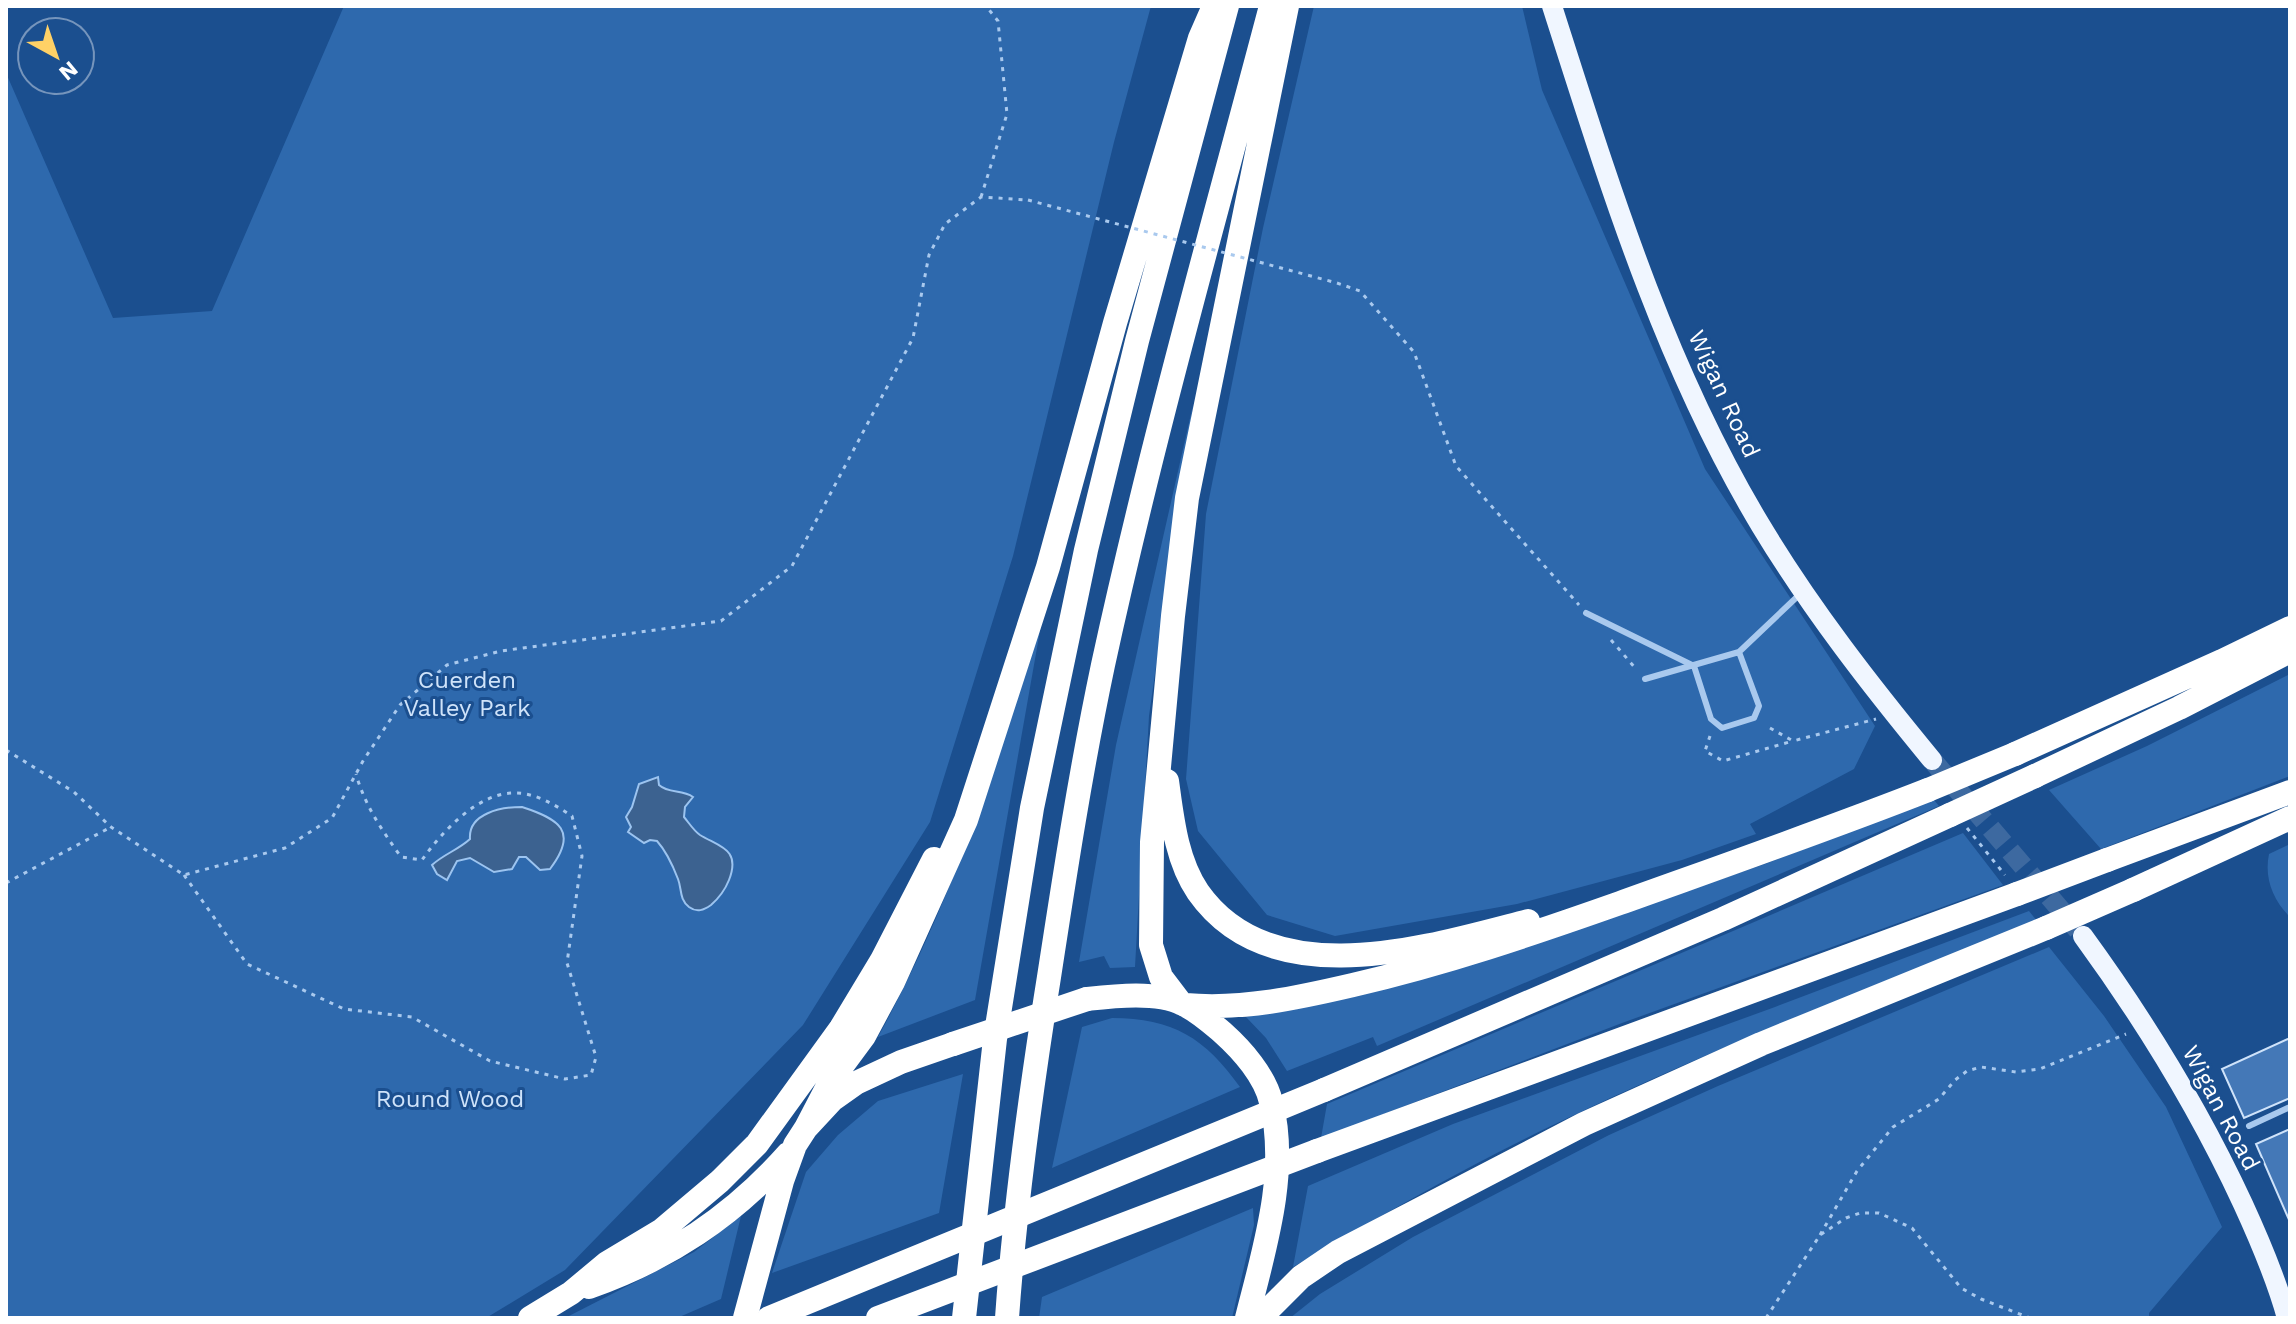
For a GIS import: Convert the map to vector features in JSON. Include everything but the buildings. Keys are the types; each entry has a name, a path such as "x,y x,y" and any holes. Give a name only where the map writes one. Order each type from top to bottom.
{"highway":[{"path":"745,1318 767,1230 801,1136 830,1082 864,1036 922,923 966,820 1048,567 1115,323 1200,38 1214,6"},
{"path":"964,1318 995,1039 1032,808 1089,535 1137,341 1227,6"},
{"path":"1007,1318 1013,1237 1038,1047 1065,869 1103,666 1170,388 1271,6"},
{"path":"1247,1318 1275,1186 1278,1140 1271,1099 1243,1053 1209,1021 1182,1003 1161,977 1151,945 1152,842 1187,498 1287,6"},
{"path":"571,1293 631,1272 715,1223 770,1173 832,1100 856,1083 901,1062 1087,999 1140,996 1216,1008 1305,997 1466,955 1818,833 1928,790 2015,754 2290,628"},
{"path":"769,1318 1324,1090 1723,919 2179,708 2290,651"},
{"path":"530,1318 571,1293 607,1263 662,1230 720,1181 757,1144 841,1028 882,960 996,731"},
{"path":"1161,743 1173,825 1183,864 1197,891 1219,915 1259,942 1306,955 1384,952 1456,939 1540,917 1607,908"},
{"path":"878,1318 1317,1151 2290,792"},
{"path":"1260,1318 1301,1277 1338,1252 1584,1124 1761,1044 2046,928 2290,818"}],"main road":[{"name":"Wigan Road","path":"1552,6 1634,256 1722,454 1755,515 1804,590 1884,702 1932,760"},
{"name":"Wigan Road","path":"2083,936 2186,1092 2266,1255 2287,1318"}],"lane":[{"path":"1645,679 1739,652 1804,590"},
{"path":"1586,613 1694,666 1711,719 1722,728 1754,718 1759,706 1739,652"},
{"path":"2249,1126 2290,1107"}],"path":[{"path":"184,875 285,848 332,818 400,705 447,665 501,651 721,621 792,566 913,338 929,255 945,224 981,197 1007,114 998,21 986,6"},
{"path":"981,197 1028,200 1360,291 1414,352 1456,466 1645,679"},
{"path":"1710,736 1705,751 1723,761 1876,719"},
{"path":"1770,728 1793,741"},
{"path":"6,750 74,792 111,827 184,875 247,964 344,1009 412,1017 490,1061 565,1079 591,1075 596,1057 567,963 582,856 572,816 547,800 514,793 480,803 442,831 422,860 401,857 380,829 363,798 356,774"},
{"path":"6,883 111,827"},
{"path":"1766,1318 1857,1171 1893,1127 1939,1099 1967,1071 1981,1067 2016,1072 2040,1069 2128,1033"},
{"path":"1820,1235 1846,1218 1860,1213 1879,1213 1912,1228 1961,1288 2030,1318"}],"green space":[{"name":"Cuerden Valley Park","path":"344,6 1151,6 1114,142 1013,556 930,822 803,1025 565,1270 486,1318 6,1318 6,73 113,318 212,311"},
{"path":"1314,6 1522,6 1542,90 1705,469 1875,726 1854,769 1750,824 1756,834 1682,860 1517,904 1335,936 1267,915 1198,831 1186,779 1206,514 1263,228"},
{"path":"1193,405 1149,716 1135,967 1110,968 1104,956 1079,962 1116,745"},
{"path":"1041,625 975,1000 878,1037 928,937 970,835"},
{"path":"2290,674 2290,776 2101,849 2049,790 2147,746"},
{"path":"1934,800 1939,806 1377,1046 1373,1037 1287,1071 1266,1038 1246,1017 1359,996 1544,940 1765,864"},
{"path":"1963,833 2003,885 1622,1023 1321,1138 1327,1104"},
{"path":"2290,844 2290,917 2271,888 2268,863 2269,854"},
{"path":"2029,911 2037,921 1733,1044 1553,1125 1422,1193 1293,1267 1308,1186 1453,1124"},
{"path":"2049,947 2104,1016 2166,1107 2222,1227 2149,1313 2149,1318 1290,1318 1320,1294 1413,1237 1609,1135"},
{"path":"1112,1018 1153,1022 1186,1034 1214,1056 1240,1087 1052,1168 1082,1027"},
{"path":"963,1074 939,1213 772,1273 806,1172 838,1135 878,1101"},
{"path":"1253,1208 1254,1225 1232,1318 1039,1318 1042,1297"},
{"path":"741,1216 721,1299 677,1318 565,1318 694,1252"}],"shaded area":[{"path":"658,777 659,785 663,788 693,797 685,807 684,817 698,833 730,855 732,870 724,890 717,900 703,909 692,909 686,904 674,869 657,841 644,843 628,832 631,827 626,817 639,784"},
{"path":"522,807 546,816 561,828 563,845 550,869 540,870 526,857 519,857 512,869 494,872 470,858 457,861 447,880 437,874 432,865 470,839 474,823 480,817 496,810"}],"tunnel":[{"path":"1932,760 2078,930"}],"park label":[{"name":"Round Wood","path":"450,1099"}]}
